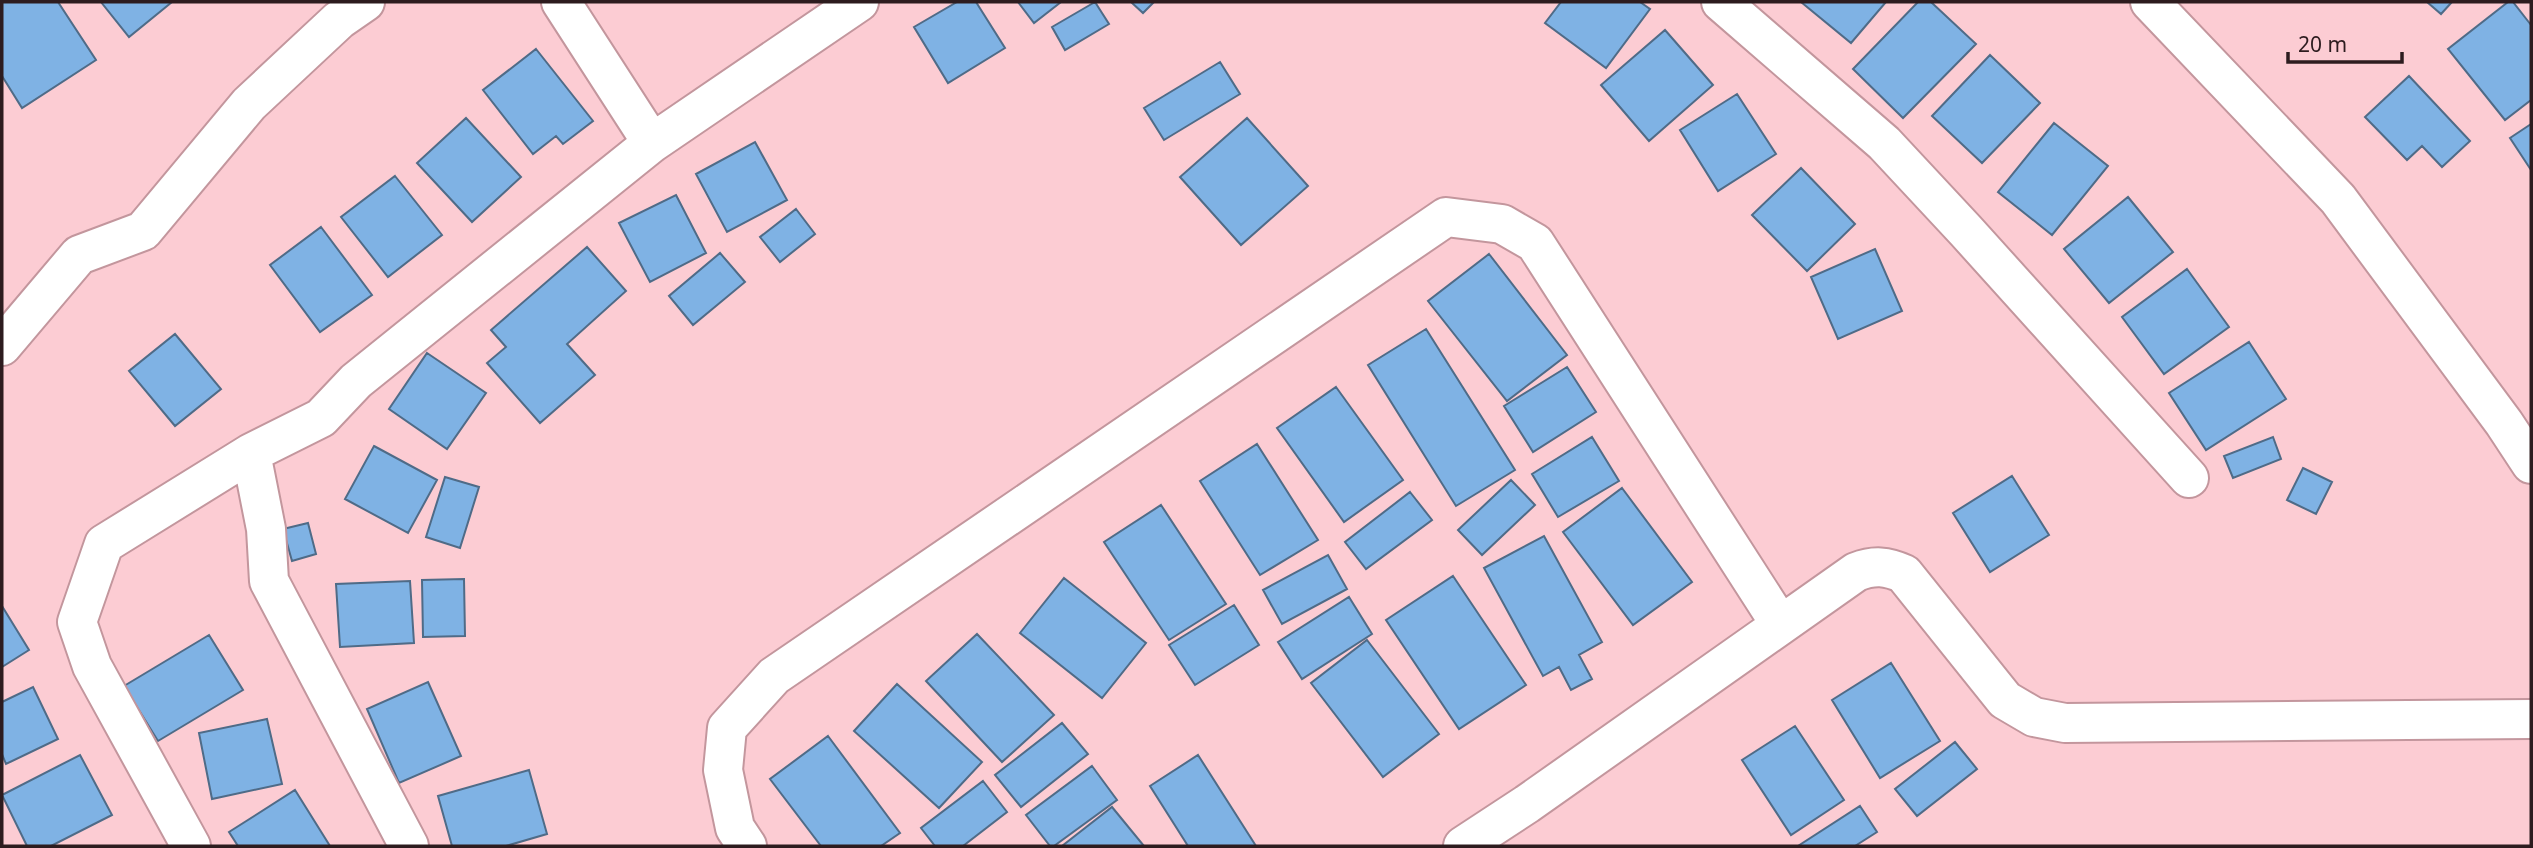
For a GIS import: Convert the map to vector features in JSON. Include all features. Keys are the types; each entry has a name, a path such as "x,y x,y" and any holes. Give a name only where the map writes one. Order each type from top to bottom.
{"street":[{"path":"2,346 79,255 143,231 249,104 339,20 365,2"},
{"path":"561,2 652,144"},
{"path":"191,846 92,666 77,622 104,544 251,453 321,418 356,381 652,144 859,2"},
{"path":"1721,2 1884,143 2189,478"},
{"path":"2150,2 2338,199 2504,423 2531,464"},
{"path":"747,846 735,828 723,770 727,728 774,676 1446,217 1502,224 1535,243 1780,624"},
{"path":"251,453 266,529 269,581 409,846"},
{"path":"1463,846 1780,624 1856,572 1870,567 1889,567 1905,573 2005,700 2034,717 2065,723 2531,719"}],"building":[{"path":"2,2 58,2 96,60 22,108 2,76"},
{"path":"101,2 172,2 129,37"},
{"path":"957,2 976,2 1005,48 948,83 914,27"},
{"path":"1018,2 1061,2 1034,23"},
{"path":"1095,2 1109,24 1065,50 1052,27"},
{"path":"1131,2 1154,2 1143,13"},
{"path":"1561,2 1640,2 1650,9 1606,68 1545,23"},
{"path":"1801,2 1886,2 1851,43"},
{"path":"1918,2 1931,2 1976,44 1903,118 1853,69"},
{"path":"2427,2 2452,2 2441,14"},
{"path":"2508,2 2513,2 2531,25 2531,100 2505,120 2448,49"},
{"path":"1665,30 1713,85 1649,141 1601,85"},
{"path":"536,49 593,121 563,144 556,136 533,154 483,90"},
{"path":"1990,55 2040,103 1982,163 1932,116"},
{"path":"1220,62 1240,94 1164,140 1144,108"},
{"path":"2409,76 2470,141 2442,167 2422,146 2407,160 2365,117"},
{"path":"1737,94 1776,154 1718,191 1680,130"},
{"path":"466,118 521,177 472,222 417,163"},
{"path":"1247,118 1308,186 1241,245 1180,177"},
{"path":"2054,123 2108,166 2052,235 1998,192"},
{"path":"2531,124 2531,170 2510,138"},
{"path":"755,142 787,200 727,232 696,174"},
{"path":"1801,168 1855,224 1807,271 1752,215"},
{"path":"395,176 442,235 388,277 341,217"},
{"path":"676,195 706,253 650,282 619,223"},
{"path":"2128,197 2173,252 2109,303 2064,249"},
{"path":"796,209 815,234 780,262 760,237"},
{"path":"321,227 372,295 320,332 270,265"},
{"path":"587,247 626,291 567,344 595,375 540,423 487,363 506,347 491,330"},
{"path":"1875,249 1902,311 1838,339 1811,277"},
{"path":"720,253 745,282 693,325 669,296"},
{"path":"1489,254 1567,355 1507,401 1428,301"},
{"path":"2187,269 2229,327 2164,374 2122,317"},
{"path":"1426,329 1515,470 1456,506 1368,365"},
{"path":"175,334 221,389 175,426 129,371"},
{"path":"2249,342 2286,399 2206,450 2169,393"},
{"path":"427,353 486,393 447,449 389,409"},
{"path":"1567,367 1596,412 1533,452 1504,406"},
{"path":"1336,387 1403,480 1344,522 1277,428"},
{"path":"1592,437 1619,481 1558,517 1532,474"},
{"path":"2273,437 2281,459 2233,478 2224,456"},
{"path":"1257,444 1318,540 1260,575 1200,481"},
{"path":"374,446 437,480 408,533 345,499"},
{"path":"2303,468 2332,482 2316,514 2287,500"},
{"path":"2012,476 2049,535 1990,572 1953,513"},
{"path":"445,477 479,487 460,548 426,537"},
{"path":"1511,480 1535,505 1482,555 1458,530"},
{"path":"1622,488 1692,582 1633,625 1563,532"},
{"path":"1410,492 1432,520 1366,569 1345,542"},
{"path":"1161,505 1226,604 1169,640 1104,542"},
{"path":"308,523 316,554 292,561 283,529"},
{"path":"1544,536 1602,642 1579,655 1592,679 1571,690 1559,667 1543,676 1484,568"},
{"path":"1328,555 1347,589 1282,624 1263,590"},
{"path":"1453,576 1526,685 1459,729 1386,620"},
{"path":"1064,578 1146,643 1102,698 1020,633"},
{"path":"464,579 465,636 423,637 422,580"},
{"path":"410,581 414,643 340,647 336,584"},
{"path":"1349,597 1372,634 1302,679 1278,642"},
{"path":"1234,605 1259,645 1195,685 1169,645"},
{"path":"2,606 29,650 2,667"},
{"path":"977,634 1054,715 1002,762 926,681"},
{"path":"209,635 243,690 158,741 124,686"},
{"path":"1367,640 1439,734 1383,777 1311,683"},
{"path":"1891,663 1940,741 1880,778 1832,700"},
{"path":"428,682 461,756 399,783 367,709"},
{"path":"897,684 982,762 939,808 854,731"},
{"path":"33,687 58,739 6,764 2,754 2,702"},
{"path":"267,719 282,784 212,799 199,733"},
{"path":"1062,723 1088,754 1021,807 995,775"},
{"path":"1795,726 1844,800 1791,835 1742,760"},
{"path":"828,736 900,833 881,846 821,846 770,779"},
{"path":"1955,742 1977,769 1917,816 1895,789"},
{"path":"80,755 112,815 51,846 27,846 2,795"},
{"path":"1198,755 1256,846 1188,846 1150,786"},
{"path":"1092,766 1117,800 1054,846 1050,846 1026,815"},
{"path":"529,770 547,834 506,846 452,846 438,796"},
{"path":"983,781 1007,812 963,846 935,846 921,828"},
{"path":"295,790 330,846 238,846 229,832"},
{"path":"1860,806 1877,832 1855,846 1798,846"},
{"path":"1112,807 1144,846 1062,846"}]}
